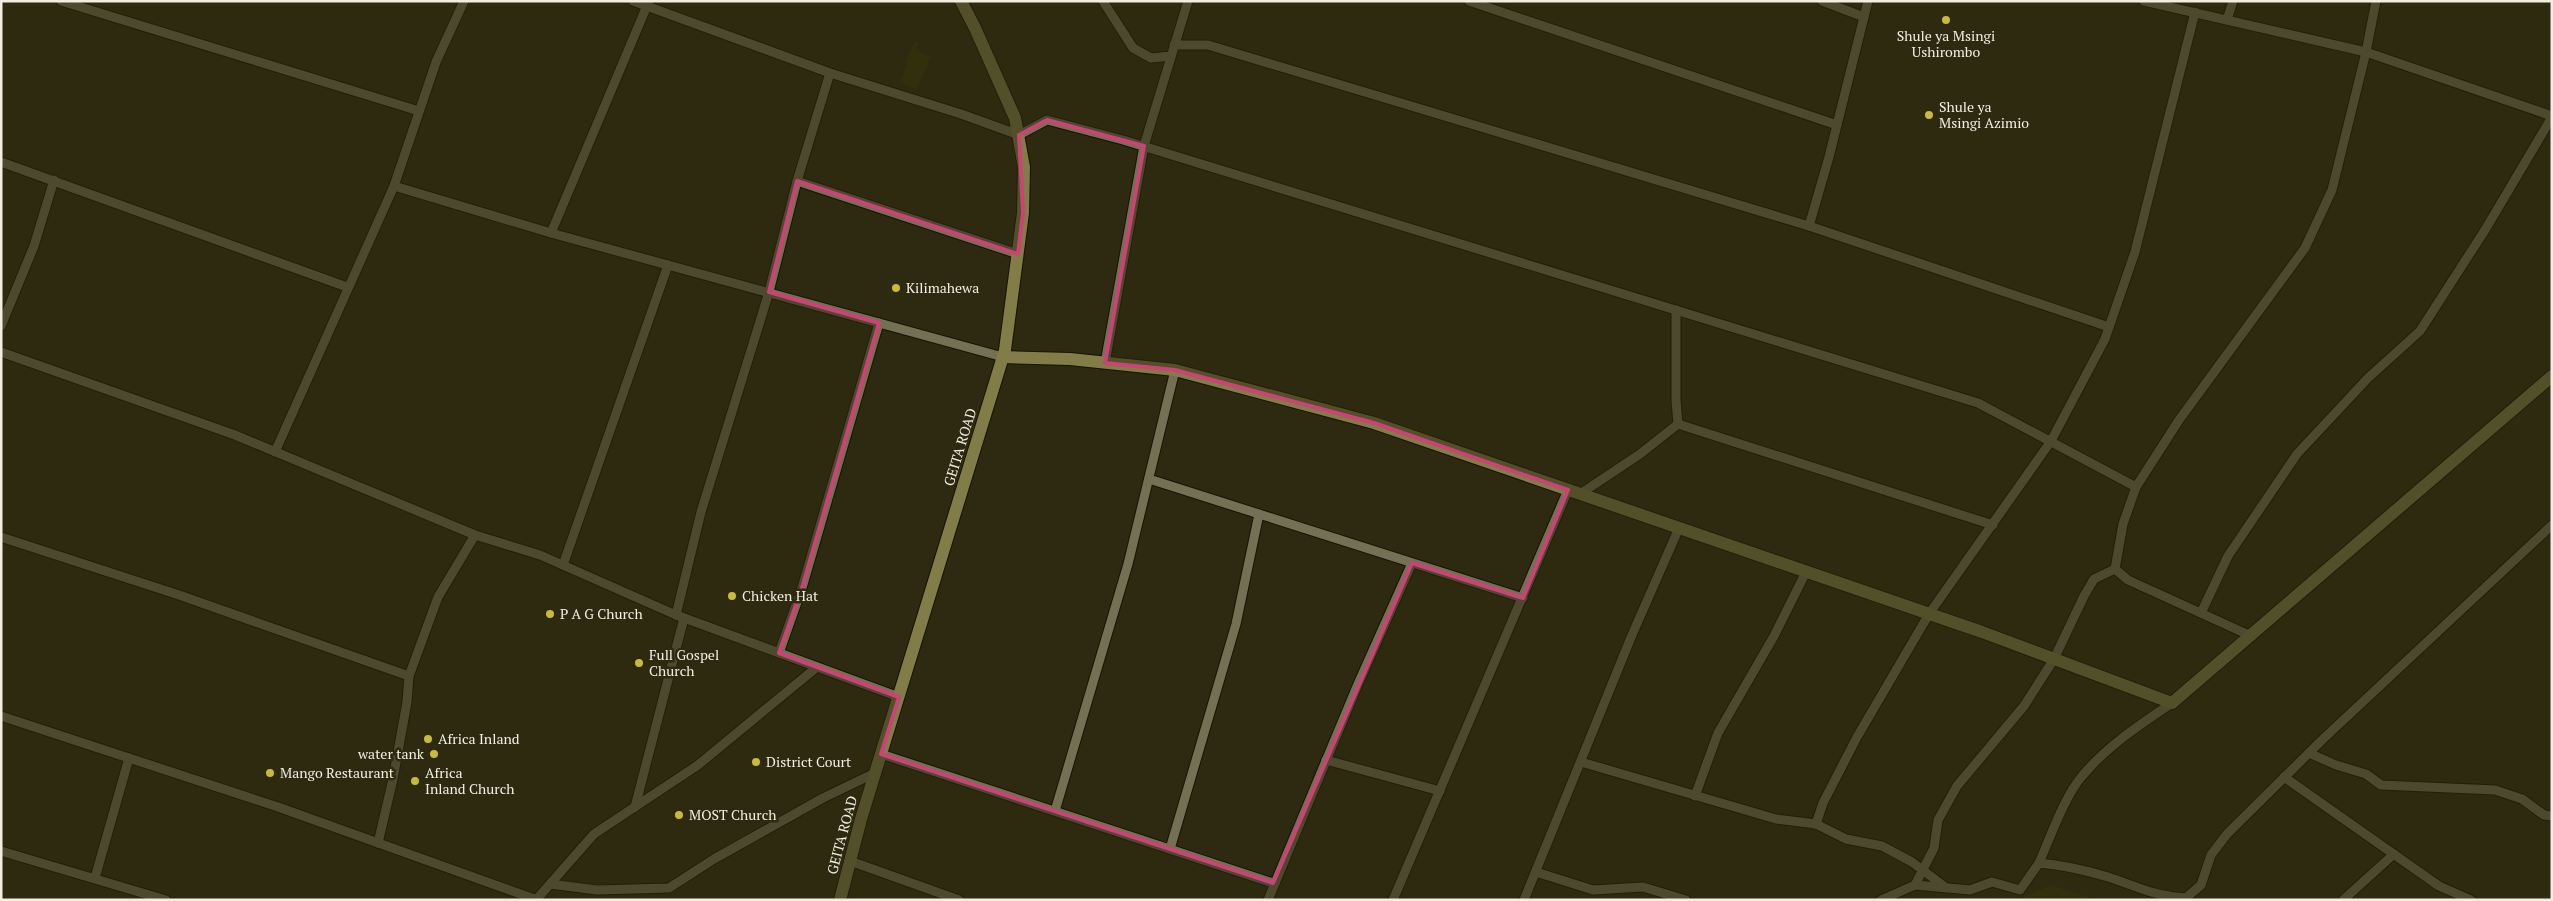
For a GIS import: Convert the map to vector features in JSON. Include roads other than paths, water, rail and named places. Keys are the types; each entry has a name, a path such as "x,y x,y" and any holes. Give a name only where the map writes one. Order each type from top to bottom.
{"street":[{"path":"60,1 419,111"},
{"path":"275,452 347,286 394,186 436,62 464,1"},
{"path":"633,1 648,3 830,72 961,114 1019,135 1047,120 1144,146 1978,403 2136,487"},
{"name":"GEITA ROAD","path":"840,900 875,773 1003,357 1018,254 1023,213 1024,167 1019,135 1011,109 961,1"},
{"path":"1103,1 1133,48 1151,58 1171,56"},
{"path":"1105,363 1144,146 1188,1"},
{"path":"1469,1 1837,125"},
{"path":"1822,1 1864,17"},
{"path":"1809,226 1868,1"},
{"path":"2144,1 2366,52 2552,117 2485,230 2420,331 2368,378 2297,454 2228,556 2201,613"},
{"path":"2227,20 2233,1"},
{"path":"2116,569 2123,524 2136,487 2179,420 2305,248 2332,190 2366,52 2376,1"},
{"path":"551,233 648,3"},
{"path":"1816,824 1823,803 1857,737 1929,614 2051,441 2106,339 2136,252 2195,12"},
{"path":"1174,45 1208,45 1809,226 2109,327"},
{"path":"634,807 680,617 701,512 769,292 797,181 830,72"},
{"path":"1,162 347,286"},
{"path":"1,326 34,246 54,180"},
{"path":"797,181 1018,254"},
{"path":"394,186 551,233 1003,357 1070,359 1175,370 1374,423 1929,614 2172,703"},
{"path":"564,565 668,265"},
{"path":"1676,310 1676,400 1678,424"},
{"path":"779,653 802,588 879,324"},
{"path":"1,352 94,384 275,452 475,536 540,554 680,617 898,697"},
{"path":"1055,811 1128,564 1175,370"},
{"path":"1881,900 1915,885 1970,890 1992,882 2020,890 2039,864 2059,817 2082,776 2118,740 2172,703 2552,376"},
{"path":"1393,900 1523,598 1574,492 1640,454 1678,424"},
{"path":"1678,424 1993,525"},
{"path":"1149,479 1523,598"},
{"path":"1170,849 1236,624 1259,514"},
{"path":"2039,864 2059,865 2106,877 2164,897 2186,898 2201,885 2211,855 2227,834 2308,753 2552,525"},
{"path":"1524,900 1632,635 1680,528"},
{"path":"378,843 393,779 407,702 409,676 438,597 475,536"},
{"path":"1,537 179,595 409,676"},
{"path":"1268,900 1273,883 1412,563"},
{"path":"2116,569 2128,580 2249,635"},
{"path":"1915,885 1924,871 1934,848 1938,820 1957,786 2024,706 2054,659 2094,579 2116,569"},
{"path":"1695,796 1718,734 1774,636 1806,572"},
{"path":"1,716 378,843 536,900 594,834 698,765 817,667"},
{"path":"2308,753 2336,766 2366,774 2381,785 2495,790 2522,799 2544,815 2552,816"},
{"path":"881,754 1273,883"},
{"path":"95,878 129,758"},
{"path":"1326,760 1440,791"},
{"path":"1581,762 1776,819 1816,824 1846,839 1882,846 1912,862 1947,888"},
{"path":"550,884 597,890 669,888 714,859 823,798 875,773"},
{"path":"2284,777 2439,886 2471,900"},
{"path":"1,851 166,900"},
{"path":"2343,900 2394,854"},
{"path":"850,861 960,900"},
{"path":"1536,872 1593,890 1643,887 1686,900"}],"place":[{"name":"Shule ya Msingi Ushirombo","path":"1946,20"},
{"name":"Shule ya Msingi Azimio","path":"1929,115"},
{"name":"Kilimahewa","path":"896,288"},
{"name":"Chicken Hat","path":"732,596"},
{"name":"P A G Church","path":"550,614"},
{"name":"Full Gospel Church","path":"639,663"},
{"name":"Africa Inland","path":"428,739"},
{"name":"water tank","path":"434,754"},
{"name":"District Court","path":"756,762"},
{"name":"Mango Restaurant","path":"270,773"},
{"name":"Africa Inland Church","path":"415,781"},
{"name":"MOST Church","path":"679,815"}]}
